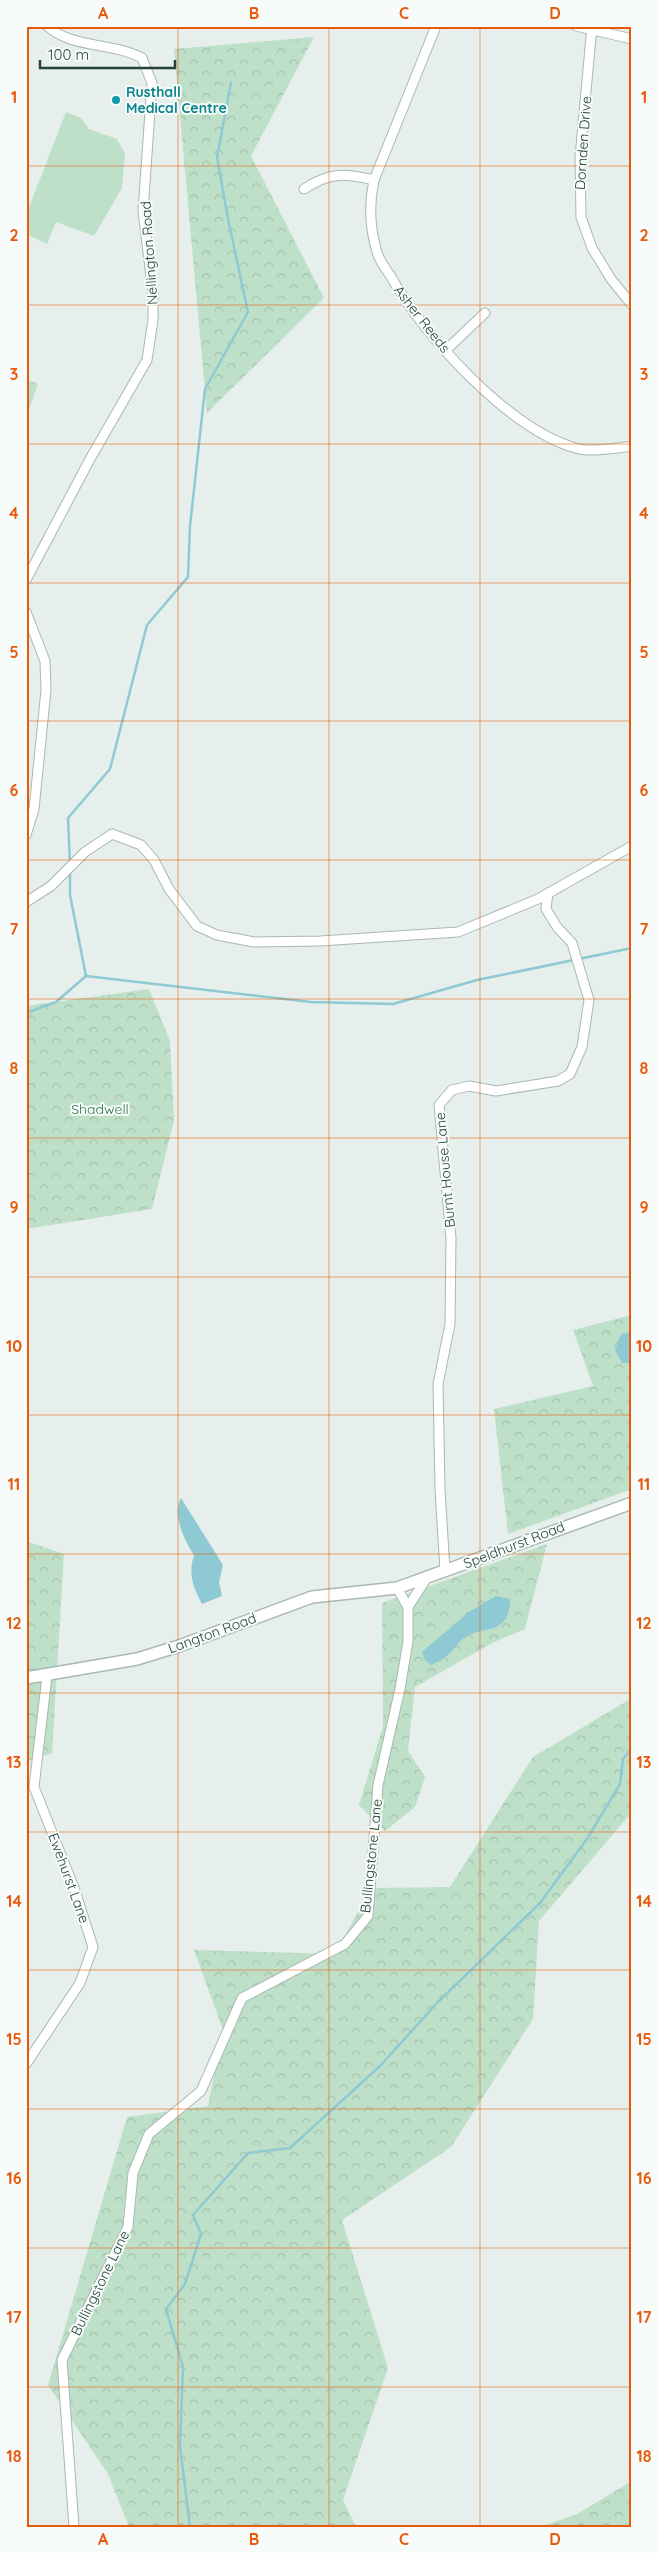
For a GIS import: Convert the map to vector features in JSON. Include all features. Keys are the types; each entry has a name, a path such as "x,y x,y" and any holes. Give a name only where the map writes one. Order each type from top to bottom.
{"street":[{"name":"Nellington Road","path":"26,580 90,459 147,360 154,320 154,293 143,210 152,83 142,58 130,52 69,38 53,32 47,26"},
{"name":"Asher Reeds","path":"436,26 374,180 370,202 377,252 401,296 446,350 490,396 540,433 580,450 632,446"},
{"path":"576,26 632,38"},
{"name":"Dornden Drive","path":"592,29 580,157 582,217 592,248 610,280 632,305"},
{"path":"304,190 319,180 334,174 374,180"},
{"path":"446,350 485,313"},
{"path":"26,612 45,661 46,690 34,809 26,835"},
{"path":"26,902 50,886 85,852 112,834 141,845 154,860 169,889 198,926 216,935 254,942 329,941 458,932 548,894 632,846"},
{"name":"Burnt House Lane","path":"445,1571 440,1488 438,1384 450,1324 451,1238 439,1105 452,1090 469,1086 496,1091 558,1081 570,1074 582,1047 589,1000 572,943 557,927 546,909 548,894"},
{"name":"Speldhurst Road","path":"397,1588 632,1503"},
{"path":"397,1588 408,1607 426,1578"},
{"name":"Langton Road","path":"26,1678 134,1660 179,1646 312,1597 397,1588"},
{"name":"Bullingstone Lane","path":"74,2527 62,2360 128,2228 133,2173 149,2134 201,2091 242,1998 345,1944 368,1916 378,1785 400,1689 408,1641 408,1607"},
{"name":"Ewehurst Lane","path":"26,2064 80,1983 93,1947 74,1888 34,1787 47,1676"}],"green space":[{"path":"314,37 251,156 324,298 207,413 174,49"},
{"path":"66,112 81,118 89,129 117,139 125,154 122,188 94,236 56,222 47,244 26,234 26,215"},
{"path":"26,379 38,384 26,418"},
{"name":"Shadwell","path":"149,989 170,1041 174,1120 152,1209 26,1229 26,1006"},
{"path":"632,1315 632,1489 508,1534 494,1409 593,1386 573,1330"},
{"path":"26,1541 64,1554 52,1753 26,1762"},
{"path":"547,1544 525,1629 492,1643 415,1687 408,1751 425,1777 415,1807 385,1831 359,1805 383,1726 382,1603"},
{"path":"632,1698 632,1812 539,1921 533,2019 451,2147 342,2220 388,2368 343,2500 356,2527 129,2527 108,2474 48,2385 127,2117 208,2106 223,2030 194,1950 335,1954 371,1888 450,1887 533,1757"},
{"path":"632,2481 632,2527 540,2527 577,2514"}],"water":[{"path":"632,1332 632,1363 622,1363 615,1350 621,1334"},
{"path":"181,1498 223,1565 219,1582 222,1596 202,1604 192,1580 191,1568 194,1555 180,1527 178,1512"},
{"path":"496,1596 510,1599 509,1611 505,1620 500,1625 464,1638 448,1655 431,1665 425,1660 422,1652 469,1612"}],"waterway":[{"path":"70,864 68,818 110,769 147,625 188,577 190,526 205,389 248,312 217,157 231,83"},
{"path":"70,872 70,895 86,976 311,1002 393,1004 477,980 632,948"},
{"path":"26,1013 56,1002 86,976"},
{"path":"190,2527 180,2446 183,2367 166,2309 185,2284 201,2234 193,2215 248,2153 290,2148 380,2066 438,2002 540,1903 587,1839 620,1784 623,1759 632,1748"}],"place":[{"name":"Rusthall Medical Centre","path":"116,100"}]}
